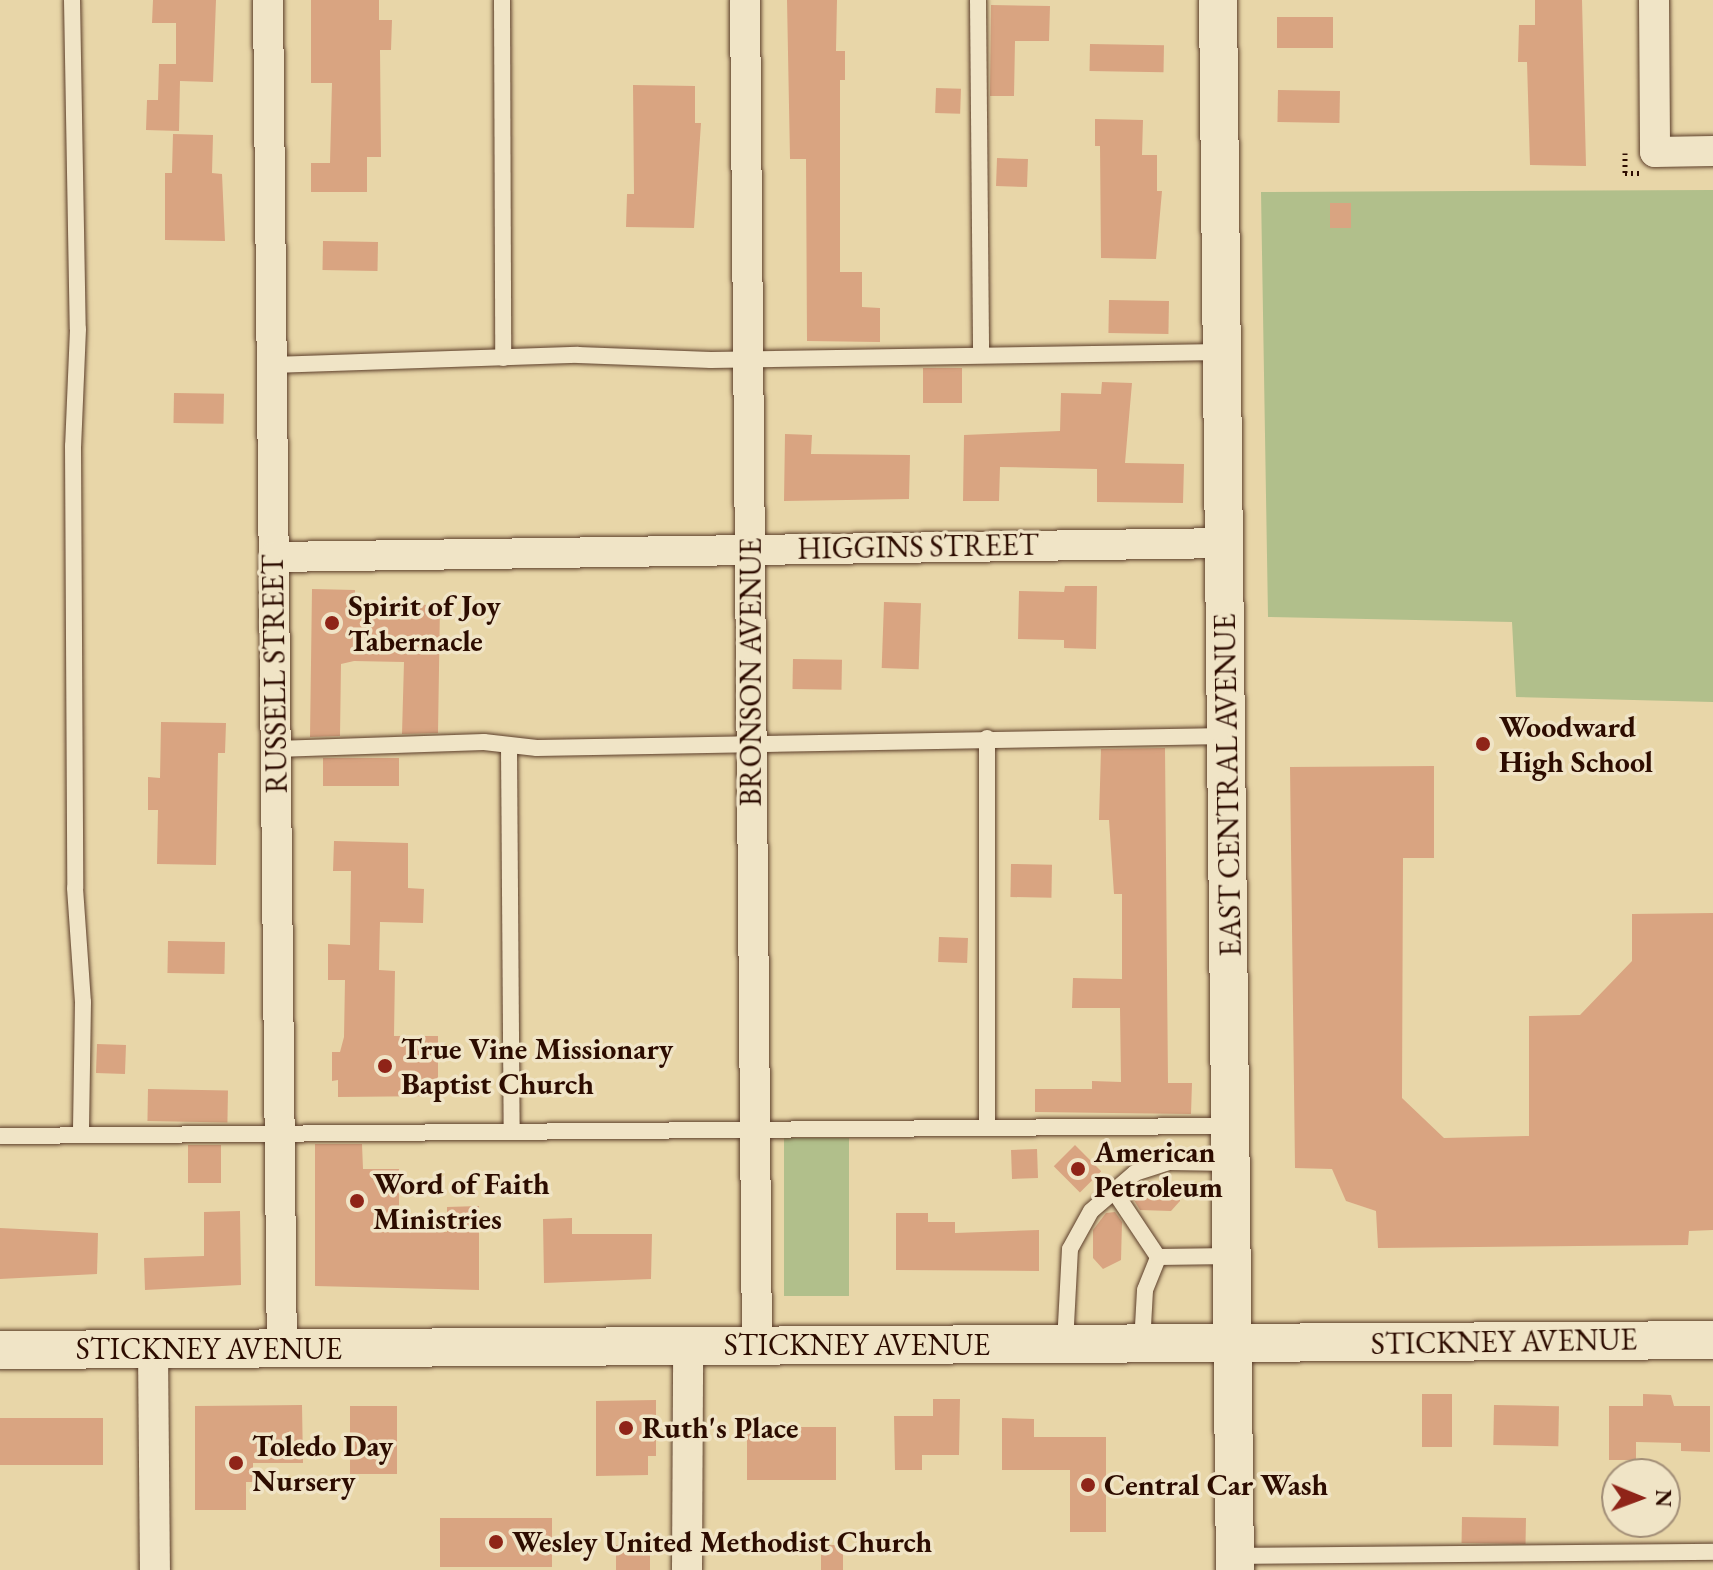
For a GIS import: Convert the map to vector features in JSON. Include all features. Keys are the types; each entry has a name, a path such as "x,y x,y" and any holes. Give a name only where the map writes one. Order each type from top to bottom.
{"street":[{"name":"RUSSELL STREET","path":"268,0 282,1349"},
{"name":"BRONSON AVENUE","path":"745,0 757,1344"},
{"name":"EAST CENTRAL AVENUE","path":"1218,0 1235,1563"},
{"path":"1654,0 1655,152 1713,151"},
{"name":"HIGGINS STREET","path":"274,557 1225,543"},
{"name":"STICKNEY AVENUE","path":"0,1350 1713,1340"},
{"path":"687,1570 688,1345"},
{"path":"153,1349 155,1570"}],"lane":[{"path":"72,0 78,329 73,446 75,888 83,1002 81,1134"},
{"path":"502,0 503,358"},
{"path":"978,0 981,353"},
{"path":"272,365 503,358 1223,352"},
{"path":"276,749 484,742 509,748 1227,736"},
{"path":"987,738 987,1128"},
{"path":"509,748 512,1131"},
{"path":"0,1136 1232,1126"},
{"path":"1065,1344 1070,1249 1091,1211 1135,1173 1169,1162 1232,1163"},
{"path":"1114,1191 1158,1257"},
{"path":"1158,1257 1233,1256"},
{"path":"1142,1344 1145,1290 1158,1257"},
{"path":"1235,1563 1713,1552"}],"green space":[{"path":"1713,190 1713,702 1516,697 1512,622 1268,617 1261,192"},
{"path":"784,1138 849,1138 849,1296 784,1296"}],"building":[{"path":"153,0 216,0 213,82 180,81 179,131 146,130 147,100 158,100 159,64 176,64 176,23 152,23"},
{"path":"311,0 379,0 379,20 392,20 391,50 380,50 381,157 367,157 367,192 311,192 311,163 330,163 332,83 311,83"},
{"path":"787,0 837,0 836,51 845,51 845,80 840,80 840,272 862,272 862,307 880,308 880,342 807,341 806,159 790,159"},
{"path":"1535,0 1582,0 1586,166 1530,165 1527,62 1518,62 1519,25 1535,25"},
{"path":"991,5 1050,6 1049,41 1015,41 1014,96 990,96"},
{"path":"1277,17 1333,17 1333,48 1277,48"},
{"path":"1090,44 1164,45 1164,72 1090,71"},
{"path":"633,85 695,86 695,123 701,123 694,228 626,227 627,194 634,194"},
{"path":"936,88 961,89 960,114 935,113"},
{"path":"1278,90 1340,91 1339,123 1277,122"},
{"path":"1095,119 1143,120 1142,155 1157,155 1157,191 1162,191 1156,259 1101,258 1100,146 1095,146"},
{"path":"173,134 213,135 212,173 222,174 225,241 165,240 165,173 172,173"},
{"path":"997,158 1028,159 1027,187 996,186"},
{"path":"1330,203 1351,203 1351,228 1330,228"},
{"path":"323,241 378,242 377,271 322,270"},
{"path":"1109,300 1169,301 1168,334 1108,333"},
{"path":"923,368 962,368 962,403 923,403"},
{"path":"1102,382 1132,383 1125,463 1184,464 1183,503 1097,502 1097,469 1000,467 999,501 963,501 964,435 1060,431 1061,393 1101,394"},
{"path":"174,393 224,394 223,424 173,423"},
{"path":"785,434 812,435 811,454 910,455 909,499 784,501"},
{"path":"1065,586 1097,586 1096,649 1064,648 1064,640 1018,639 1019,591 1064,592"},
{"path":"312,589 355,590 355,604 440,605 438,733 402,734 404,662 354,661 341,664 340,736 310,737"},
{"path":"884,602 921,603 919,669 882,668"},
{"path":"793,659 842,660 841,690 792,689"},
{"path":"161,722 226,723 225,753 218,753 216,865 157,864 158,810 148,810 148,777 160,778"},
{"path":"1165,748 1168,1083 1192,1083 1191,1114 1035,1112 1035,1089 1092,1089 1092,1081 1121,1082 1120,1008 1072,1008 1073,978 1122,979 1122,894 1114,894 1109,820 1099,820 1101,749"},
{"path":"323,758 399,758 399,786 323,786"},
{"path":"1434,766 1434,858 1403,858 1402,1098 1444,1138 1529,1136 1529,1016 1580,1015 1632,961 1632,914 1713,913 1713,1230 1689,1231 1688,1245 1378,1248 1376,1211 1346,1201 1332,1169 1295,1168 1290,767"},
{"path":"334,841 408,843 408,888 424,889 423,923 380,922 379,970 395,971 394,1036 438,1036 438,1096 338,1097 338,1080 332,1081 332,1052 340,1052 344,1037 345,980 328,980 328,944 350,945 351,871 333,871"},
{"path":"1011,864 1052,865 1051,898 1010,897"},
{"path":"939,937 968,938 967,963 938,962"},
{"path":"168,941 225,942 224,974 167,973"},
{"path":"97,1044 126,1045 125,1074 96,1073"},
{"path":"148,1089 228,1090 227,1122 147,1121"},
{"name":"Word of Faith Ministries","path":"315,1144 362,1144 363,1169 399,1169 399,1232 447,1232 447,1207 479,1206 479,1290 315,1286"},
{"path":"188,1145 221,1145 221,1183 188,1183"},
{"path":"1075,1145 1101,1171 1080,1192 1054,1166"},
{"path":"1037,1149 1038,1178 1012,1179 1011,1150"},
{"path":"1147,1181 1170,1181 1180,1191 1180,1201 1171,1211 1140,1210 1129,1192"},
{"path":"240,1211 241,1285 145,1290 144,1258 204,1256 204,1212"},
{"path":"1115,1212 1122,1222 1121,1260 1103,1269 1093,1258 1093,1230 1106,1213"},
{"path":"896,1213 928,1213 928,1222 955,1222 955,1233 1039,1230 1039,1271 896,1270"},
{"path":"572,1218 572,1234 652,1234 651,1279 544,1283 543,1219"},
{"path":"0,1228 98,1233 97,1274 0,1279"},
{"path":"1422,1394 1452,1394 1452,1447 1422,1447"},
{"path":"1643,1394 1671,1395 1674,1406 1710,1406 1710,1452 1681,1451 1681,1443 1636,1442 1636,1458 1609,1458 1609,1406 1643,1406"},
{"path":"933,1399 960,1399 959,1455 922,1455 922,1470 895,1470 894,1416 933,1416"},
{"name":"Ruth's Place","path":"656,1400 656,1456 648,1456 648,1475 596,1476 596,1401"},
{"name":"Toledo Day Nursery","path":"302,1405 303,1463 253,1463 253,1482 246,1482 246,1510 195,1510 195,1406"},
{"path":"1494,1405 1559,1406 1558,1446 1493,1445"},
{"path":"350,1406 397,1406 397,1474 350,1474"},
{"path":"0,1418 103,1418 103,1465 0,1465"},
{"path":"1002,1418 1034,1419 1034,1437 1106,1437 1106,1532 1070,1532 1070,1470 1002,1470"},
{"path":"747,1427 836,1427 836,1480 747,1480"},
{"path":"1462,1517 1526,1518 1526,1544 1462,1543"},
{"name":"Wesley United Methodist Church","path":"440,1518 552,1518 552,1567 440,1567"},
{"path":"616,1545 650,1545 650,1570 616,1570"},
{"path":"821,1545 843,1545 843,1570 821,1570"}],"place":[{"name":"Spirit of Joy Tabernacle","path":"332,623"},
{"name":"Woodward High School","path":"1483,744"},
{"name":"True Vine Missionary Baptist Church","path":"385,1066"},
{"name":"American Petroleum","path":"1078,1169"},
{"name":"Word of Faith Ministries","path":"357,1201"},
{"name":"Ruth's Place","path":"626,1428"},
{"name":"Toledo Day Nursery","path":"236,1463"},
{"name":"Central Car Wash","path":"1088,1485"},
{"name":"Wesley United Methodist Church","path":"496,1542"}]}
